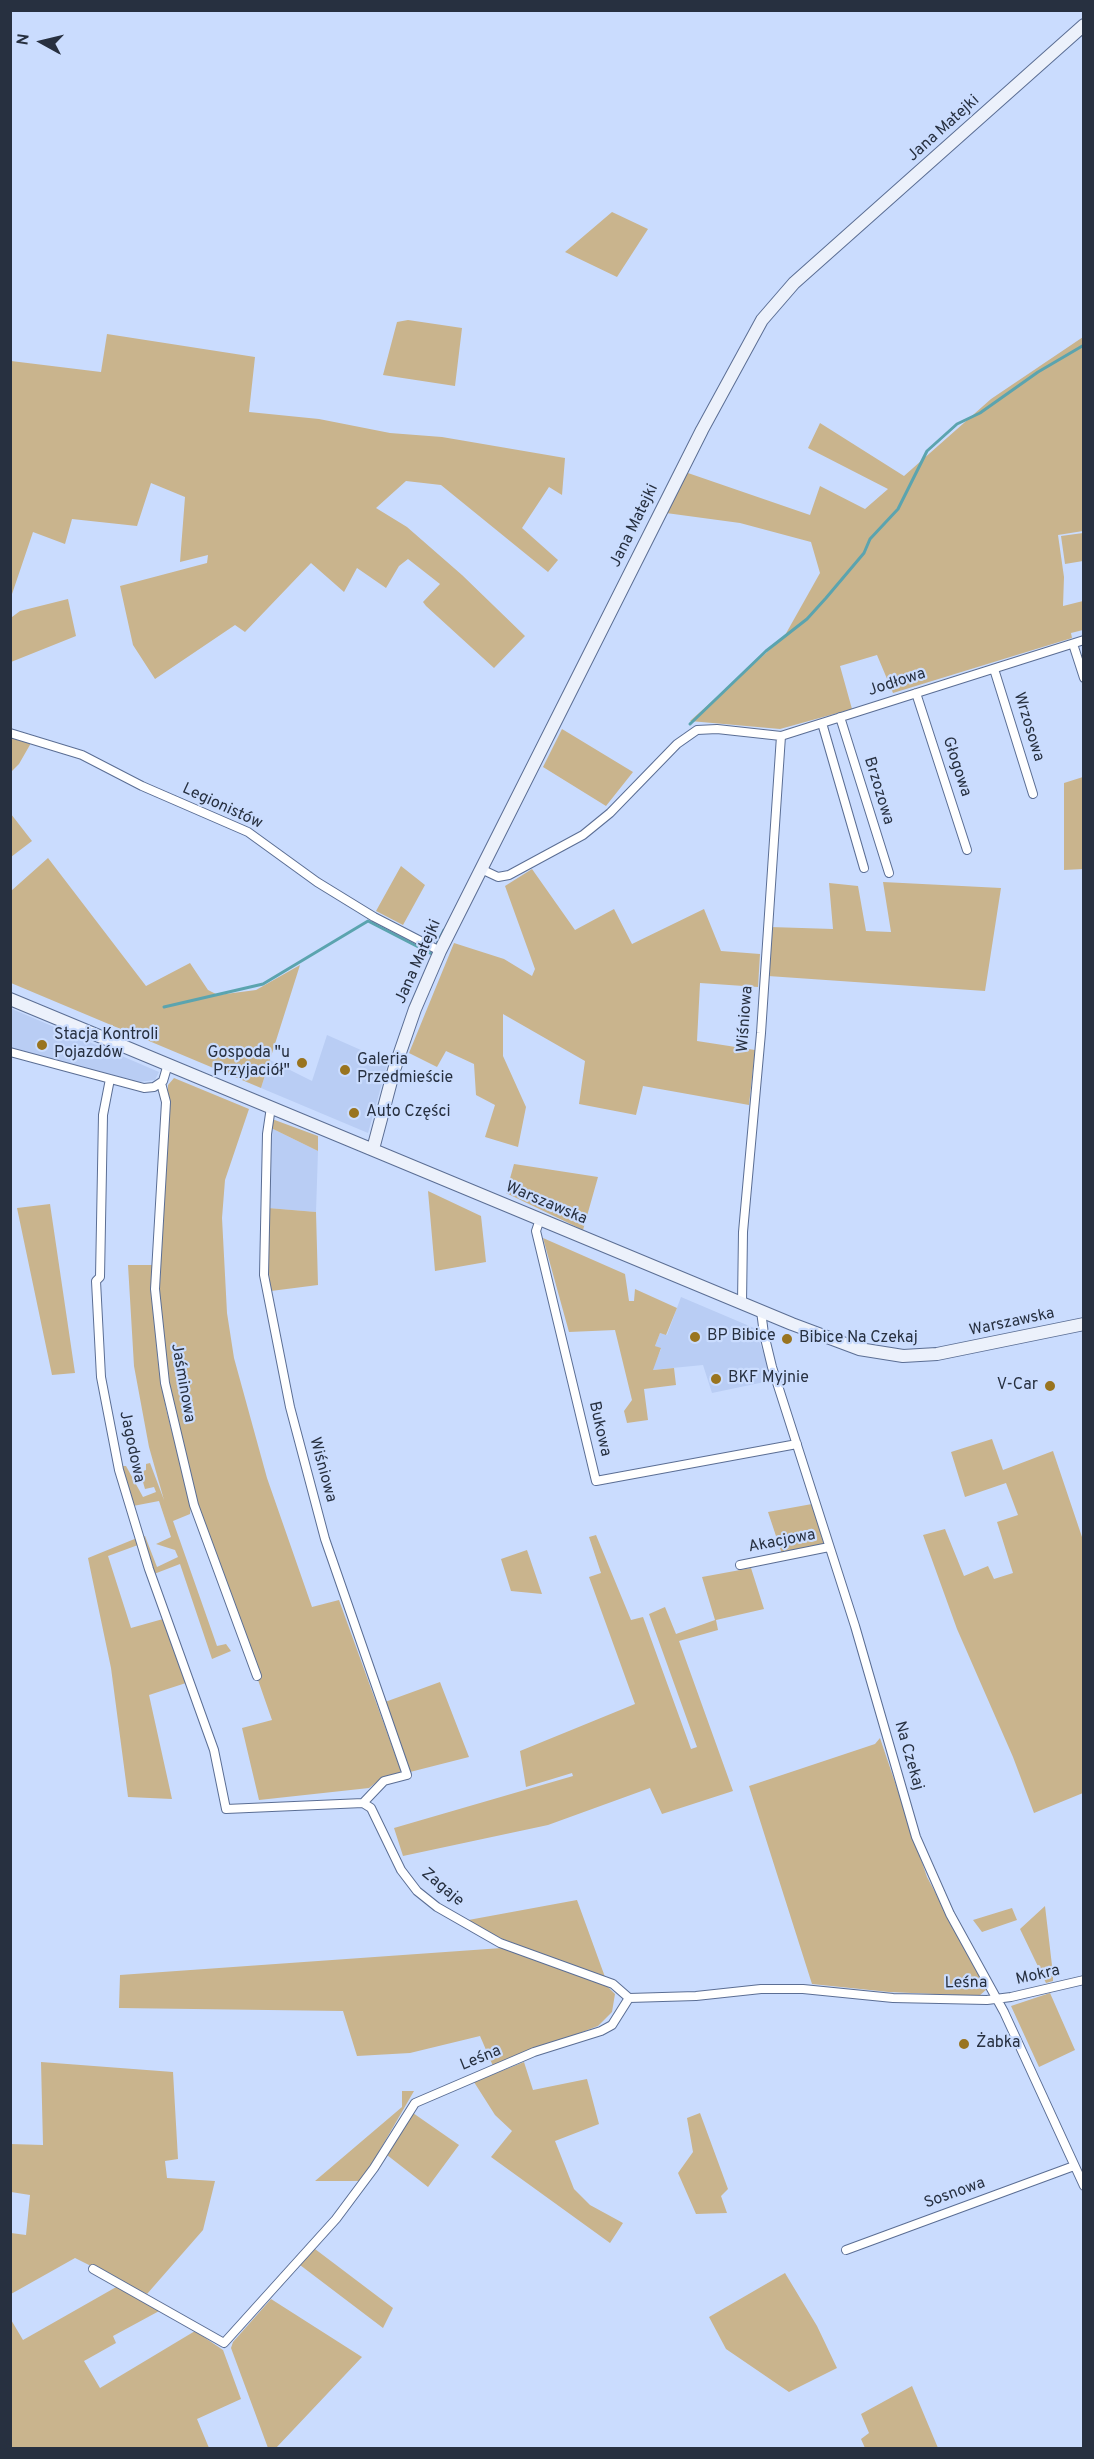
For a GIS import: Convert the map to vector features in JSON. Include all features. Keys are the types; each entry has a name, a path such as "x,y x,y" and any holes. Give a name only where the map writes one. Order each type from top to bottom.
{"street":[{"name":"Jana Matejki","path":"373,1149 394,1070 415,1009 440,951 711,411 762,320 794,283 1083,25"},
{"name":"Jodłowa","path":"481,869 503,877 583,835 610,813 677,744 697,729 780,736 1083,640"},
{"path":"1073,644 1083,678"},
{"name":"Wrzosowa","path":"994,669 1033,794"},
{"name":"Głogowa","path":"916,693 967,850"},
{"name":"Brzozowa","path":"840,717 889,873"},
{"name":"Brzozowa","path":"822,723 864,868"},
{"name":"Legionistów","path":"10,733 82,755 142,786 249,832 317,882 374,917 440,951"},
{"name":"Wiśniowa","path":"742,1303 743,1232 761,1033 780,736"},
{"name":"Warszawska","path":"10,999 841,1344 871,1352 903,1356 953,1352 1083,1324"},
{"path":"10,1052 144,1088 161,1083 168,1064"},
{"name":"Jagodowa","path":"110,1079 103,1115 100,1277 96,1281 101,1377 119,1470 149,1569 214,1750 226,1809 363,1803"},
{"name":"Jaśminowa","path":"161,1083 166,1102 155,1289 165,1383 194,1505 257,1676"},
{"name":"Wiśniowa","path":"271,1107 267,1134 264,1275 290,1407 325,1539 407,1775 384,1781 363,1803"},
{"name":"Bukowa","path":"540,1219 536,1231 596,1481 797,1444"},
{"name":"Na Czekaj","path":"761,1311 764,1334 916,1837 950,1914 998,1999 1083,2186"},
{"name":"Akacjowa","path":"740,1565 829,1547"},
{"name":"Zagaje","path":"363,1803 371,1808 401,1870 417,1891 437,1907 501,1943 613,1984 629,1998"},
{"name":"Mokra","path":"998,1999 1083,1980"},
{"name":"Leśna","path":"93,2269 224,2343 336,2219 374,2168 415,2103 534,2052 601,2031 612,2025 629,1998 696,1996 761,1989 803,1989 893,1998 960,2001 998,1999"},
{"name":"Sosnowa","path":"846,2250 1074,2166"}],"shaded area":[{"path":"612,212 648,229 617,277 565,252"},
{"path":"408,320 462,328 455,386 383,375 397,322"},
{"path":"107,334 255,357 249,412 319,419 390,433 442,437 565,458 562,495 549,487 522,528 558,560 548,572 441,485 406,481 376,508 407,527 462,575 525,636 494,668 426,606 423,602 440,584 408,559 399,566 386,588 357,568 344,592 311,563 245,632 235,625 155,679 133,645 120,586 207,563 208,555 180,562 185,497 151,483 137,526 72,519 65,544 33,532 11,597 11,361 101,372"},
{"path":"1083,337 1083,531 1058,535 1064,577 1063,606 1083,601 1083,630 1071,633 1072,638 893,693 877,655 840,666 852,709 780,729 690,721 784,637 820,573 811,542 740,523 666,513 685,472 810,515 820,486 865,509 888,489 808,448 820,423 904,476 991,399"},
{"path":"1083,533 1083,561 1065,564 1061,536"},
{"path":"68,599 76,636 11,662 12,617 20,611"},
{"path":"562,729 633,772 606,806 543,767"},
{"path":"11,737 31,743 19,764 11,772"},
{"path":"1083,777 1083,869 1064,870 1064,783"},
{"path":"11,814 32,841 11,857"},
{"path":"48,858 146,986 190,963 208,990 218,995 256,990 300,965 261,1088 11,983 11,891"},
{"path":"401,866 425,885 403,925 376,911"},
{"path":"532,869 575,930 614,909 632,944 704,909 721,951 760,954 758,987 700,983 697,1041 755,1050 749,1105 643,1086 636,1115 579,1104 585,1061 503,1014 503,1056 526,1107 518,1147 485,1137 495,1105 476,1095 474,1064 446,1051 437,1067 409,1053 454,943 504,959 532,976 535,969 505,886"},
{"path":"883,882 1001,888 985,991 768,976 770,927 833,929 829,883 858,886 866,931 891,932"},
{"path":"10,1008 159,1072 155,1080 139,1082 11,1048"},
{"path":"327,1035 388,1062 368,1133 261,1088 270,1060 312,1081"},
{"path":"174,1078 249,1109 225,1180 222,1218 227,1313 234,1358 267,1478 312,1607 339,1600 401,1771 396,1776 378,1781 369,1788 259,1800 242,1728 272,1720 195,1500 175,1424 159,1309 168,1085"},
{"path":"272,1119 318,1136 318,1151 271,1128"},
{"path":"271,1128 318,1151 316,1212 268,1208"},
{"path":"514,1164 598,1177 583,1230 506,1193"},
{"path":"428,1191 481,1216 486,1262 435,1271"},
{"path":"50,1204 75,1373 52,1375 17,1208"},
{"path":"268,1208 316,1212 318,1285 271,1291 268,1264"},
{"path":"543,1238 625,1274 629,1301 634,1301 635,1289 677,1308 666,1335 660,1333 655,1346 661,1348 653,1370 674,1368 676,1385 644,1389 648,1420 627,1423 624,1411 632,1400 615,1330 569,1332"},
{"path":"128,1265 153,1265 153,1308 158,1362 166,1409 191,1505 190,1514 173,1521 217,1646 226,1644 231,1651 212,1659 180,1564 154,1574 142,1537 145,1536 157,1567 178,1557 175,1550 156,1544 171,1537 159,1501 133,1506 121,1466 126,1466 143,1497 156,1492 154,1487 145,1489 140,1472 146,1470 146,1464 150,1463 164,1500 149,1447 134,1366"},
{"path":"681,1297 754,1328 774,1380 712,1393 703,1365 652,1370 661,1349 655,1346 660,1333 667,1335"},
{"path":"992,1439 1003,1470 1053,1451 1083,1540 1083,1793 1034,1813 1013,1757 957,1629 923,1535 945,1529 964,1576 988,1566 994,1579 1013,1573 997,1522 1018,1515 1006,1483 965,1497 951,1452"},
{"path":"812,1504 824,1545 782,1554 768,1512"},
{"path":"596,1535 631,1620 643,1617 691,1749 697,1747 649,1614 665,1607 676,1634 715,1620 702,1577 751,1568 764,1609 716,1620 718,1630 679,1641 733,1791 662,1814 650,1788 548,1825 403,1856 394,1828 573,1776 572,1773 526,1787 520,1751 635,1704 589,1577 601,1573 589,1537"},
{"path":"137,1538 138,1545 108,1556 131,1628 163,1619 186,1683 149,1695 172,1799 128,1797 111,1668 88,1558"},
{"path":"527,1550 542,1594 511,1591 501,1559"},
{"path":"440,1682 469,1757 410,1772 385,1702"},
{"path":"880,1738 927,1877 987,1989 979,1996 889,1992 812,1984 749,1786 875,1744"},
{"path":"577,1900 605,1977 505,1940 463,1921"},
{"path":"1045,1906 1053,1974 1053,1981 1046,1983 1020,1929"},
{"path":"1012,1908 1017,1920 982,1932 973,1920"},
{"path":"502,1948 605,1984 615,1994 612,2012 598,2026 493,2066 480,2036 410,2053 357,2056 343,2011 119,2008 120,1975"},
{"path":"1050,1993 1075,2050 1039,2067 1011,2006"},
{"path":"41,2062 173,2072 178,2159 165,2161 167,2178 215,2181 203,2230 147,2294 75,2258 11,2294 11,2233 26,2235 30,2195 11,2192 10,2144 43,2145"},
{"path":"524,2062 533,2090 587,2079 599,2124 555,2141 574,2189 590,2205 623,2223 610,2243 491,2157 512,2131 495,2115 474,2082"},
{"path":"402,2091 414,2091 362,2181 315,2181 402,2107"},
{"path":"413,2113 459,2145 428,2187 387,2155"},
{"path":"700,2113 728,2189 721,2196 727,2213 696,2214 678,2173 693,2152 687,2118"},
{"path":"315,2249 393,2308 383,2328 300,2265"},
{"path":"785,2273 817,2326 837,2368 789,2392 726,2349 709,2317"},
{"path":"118,2286 161,2310 113,2336 116,2343 84,2361 100,2388 195,2331 223,2350 241,2399 197,2419 209,2448 11,2448 10,2318 23,2340"},
{"path":"271,2299 362,2357 276,2448 268,2448 231,2348 233,2342"},
{"path":"912,2386 938,2448 865,2448 861,2439 869,2433 861,2414"}],"waterway":[{"path":"690,724 766,651 807,619 826,598 864,553 870,539 898,509 927,451 957,424 980,413 1038,372 1084,345"},
{"path":"164,1007 263,984 368,921 432,954"},
{"path":"437,944 444,930"}],"place":[{"name":"Stacja Kontroli Pojazdów","path":"42,1045"},
{"name":"Gospoda \"u Przyjaciół\"","path":"302,1063"},
{"name":"Galeria Przedmieście","path":"345,1070"},
{"name":"Auto Części","path":"354,1113"},
{"name":"BP Bibice","path":"695,1337"},
{"name":"Bibice Na Czekaj","path":"787,1339"},
{"name":"BKF Myjnie","path":"716,1379"},
{"name":"V-Car","path":"1050,1386"},
{"name":"Żabka","path":"964,2044"}]}
